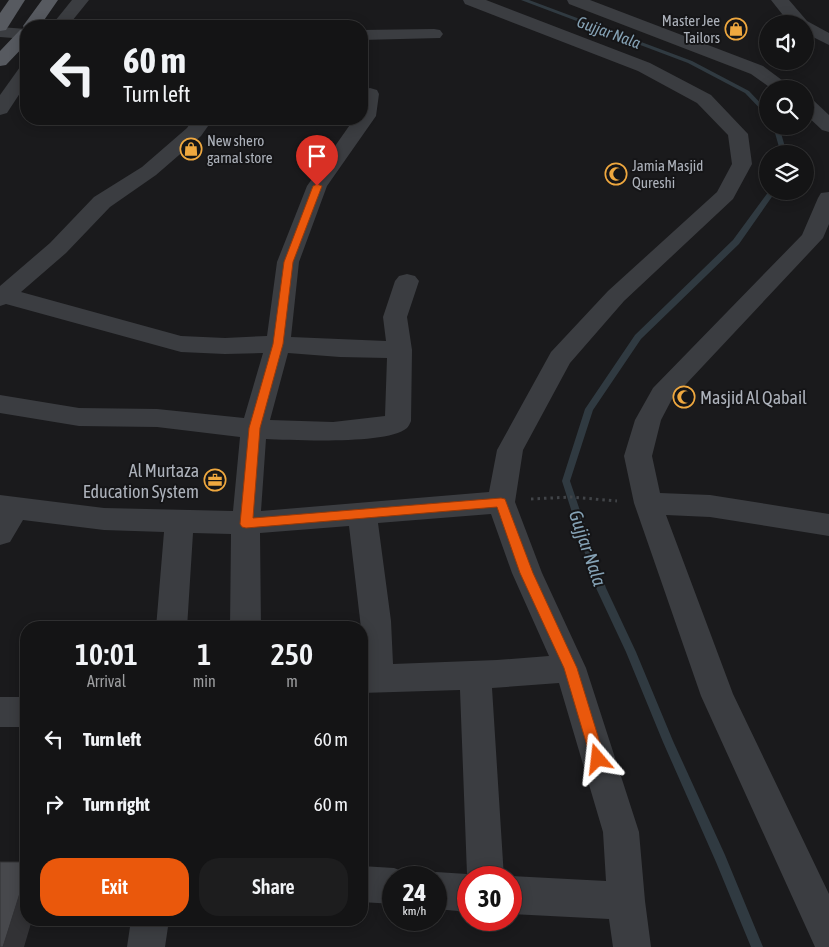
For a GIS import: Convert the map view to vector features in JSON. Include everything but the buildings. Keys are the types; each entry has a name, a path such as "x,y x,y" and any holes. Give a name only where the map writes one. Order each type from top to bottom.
{"main road":[{"path":"1,24 17,0"},
{"path":"36,20 50,0"},
{"path":"0,61 20,40"}],"street":[{"path":"64,20 81,0"},
{"path":"471,0 644,67 704,99 738,134 742,164 726,195 616,296 560,358 510,450 501,502 527,573 570,668 621,832 626,901 632,947"},
{"path":"575,0 757,70 772,80"},
{"path":"782,1 791,15"},
{"path":"1,24 20,32"},
{"path":"814,31 829,40"},
{"path":"368,35 434,34"},
{"path":"0,109 20,80"},
{"path":"368,105 370,94"},
{"path":"814,112 829,126"},
{"path":"2,296 58,248 102,202 149,171 194,132 199,125"},
{"path":"245,621 246,524 254,428 278,344 288,262 317,186 360,125"},
{"path":"829,198 812,238 662,394 648,420 638,456 648,503 717,696 829,935"},
{"path":"0,404 80,417 158,418 254,428 333,432 386,426 398,421 400,350 395,317 408,281"},
{"path":"2,296 181,344 225,346 278,344 340,349 400,350"},
{"path":"0,534 8,507 104,519 246,524 501,502"},
{"path":"648,503 710,506 829,525"},
{"path":"362,514 376,621 370,679 475,675 570,668"},
{"path":"172,621 179,521"},
{"path":"475,675 485,866"},
{"path":"0,712 20,712"},
{"path":"368,884 382,885"},
{"path":"522,896 626,901"},
{"path":"146,947 149,926"}],"path":[{"path":"550,497 648,503"}],"waterway":[{"name":"Gujjar Nala","path":"524,0 690,62 747,92 759,105"},
{"name":"Gujjar Nala","path":"779,135 781,145"},
{"name":"Gujjar Nala","path":"757,947 721,859 668,742 631,652 601,588 566,481 589,409 638,337 736,242 766,200"}],"place":[{"name":"Master Jee Tailors","path":"736,29"},
{"name":"New shero garnal store","path":"191,149"},
{"name":"Jamia Masjid Qureshi","path":"616,174"},
{"name":"Masjid Al Qabail","path":"684,397"},
{"name":"Al Murtaza Education System","path":"215,480"}],"route":[{"path":"317,186 288,262 278,344 254,428 246,524 501,502 527,573 570,668 598,759"}]}
